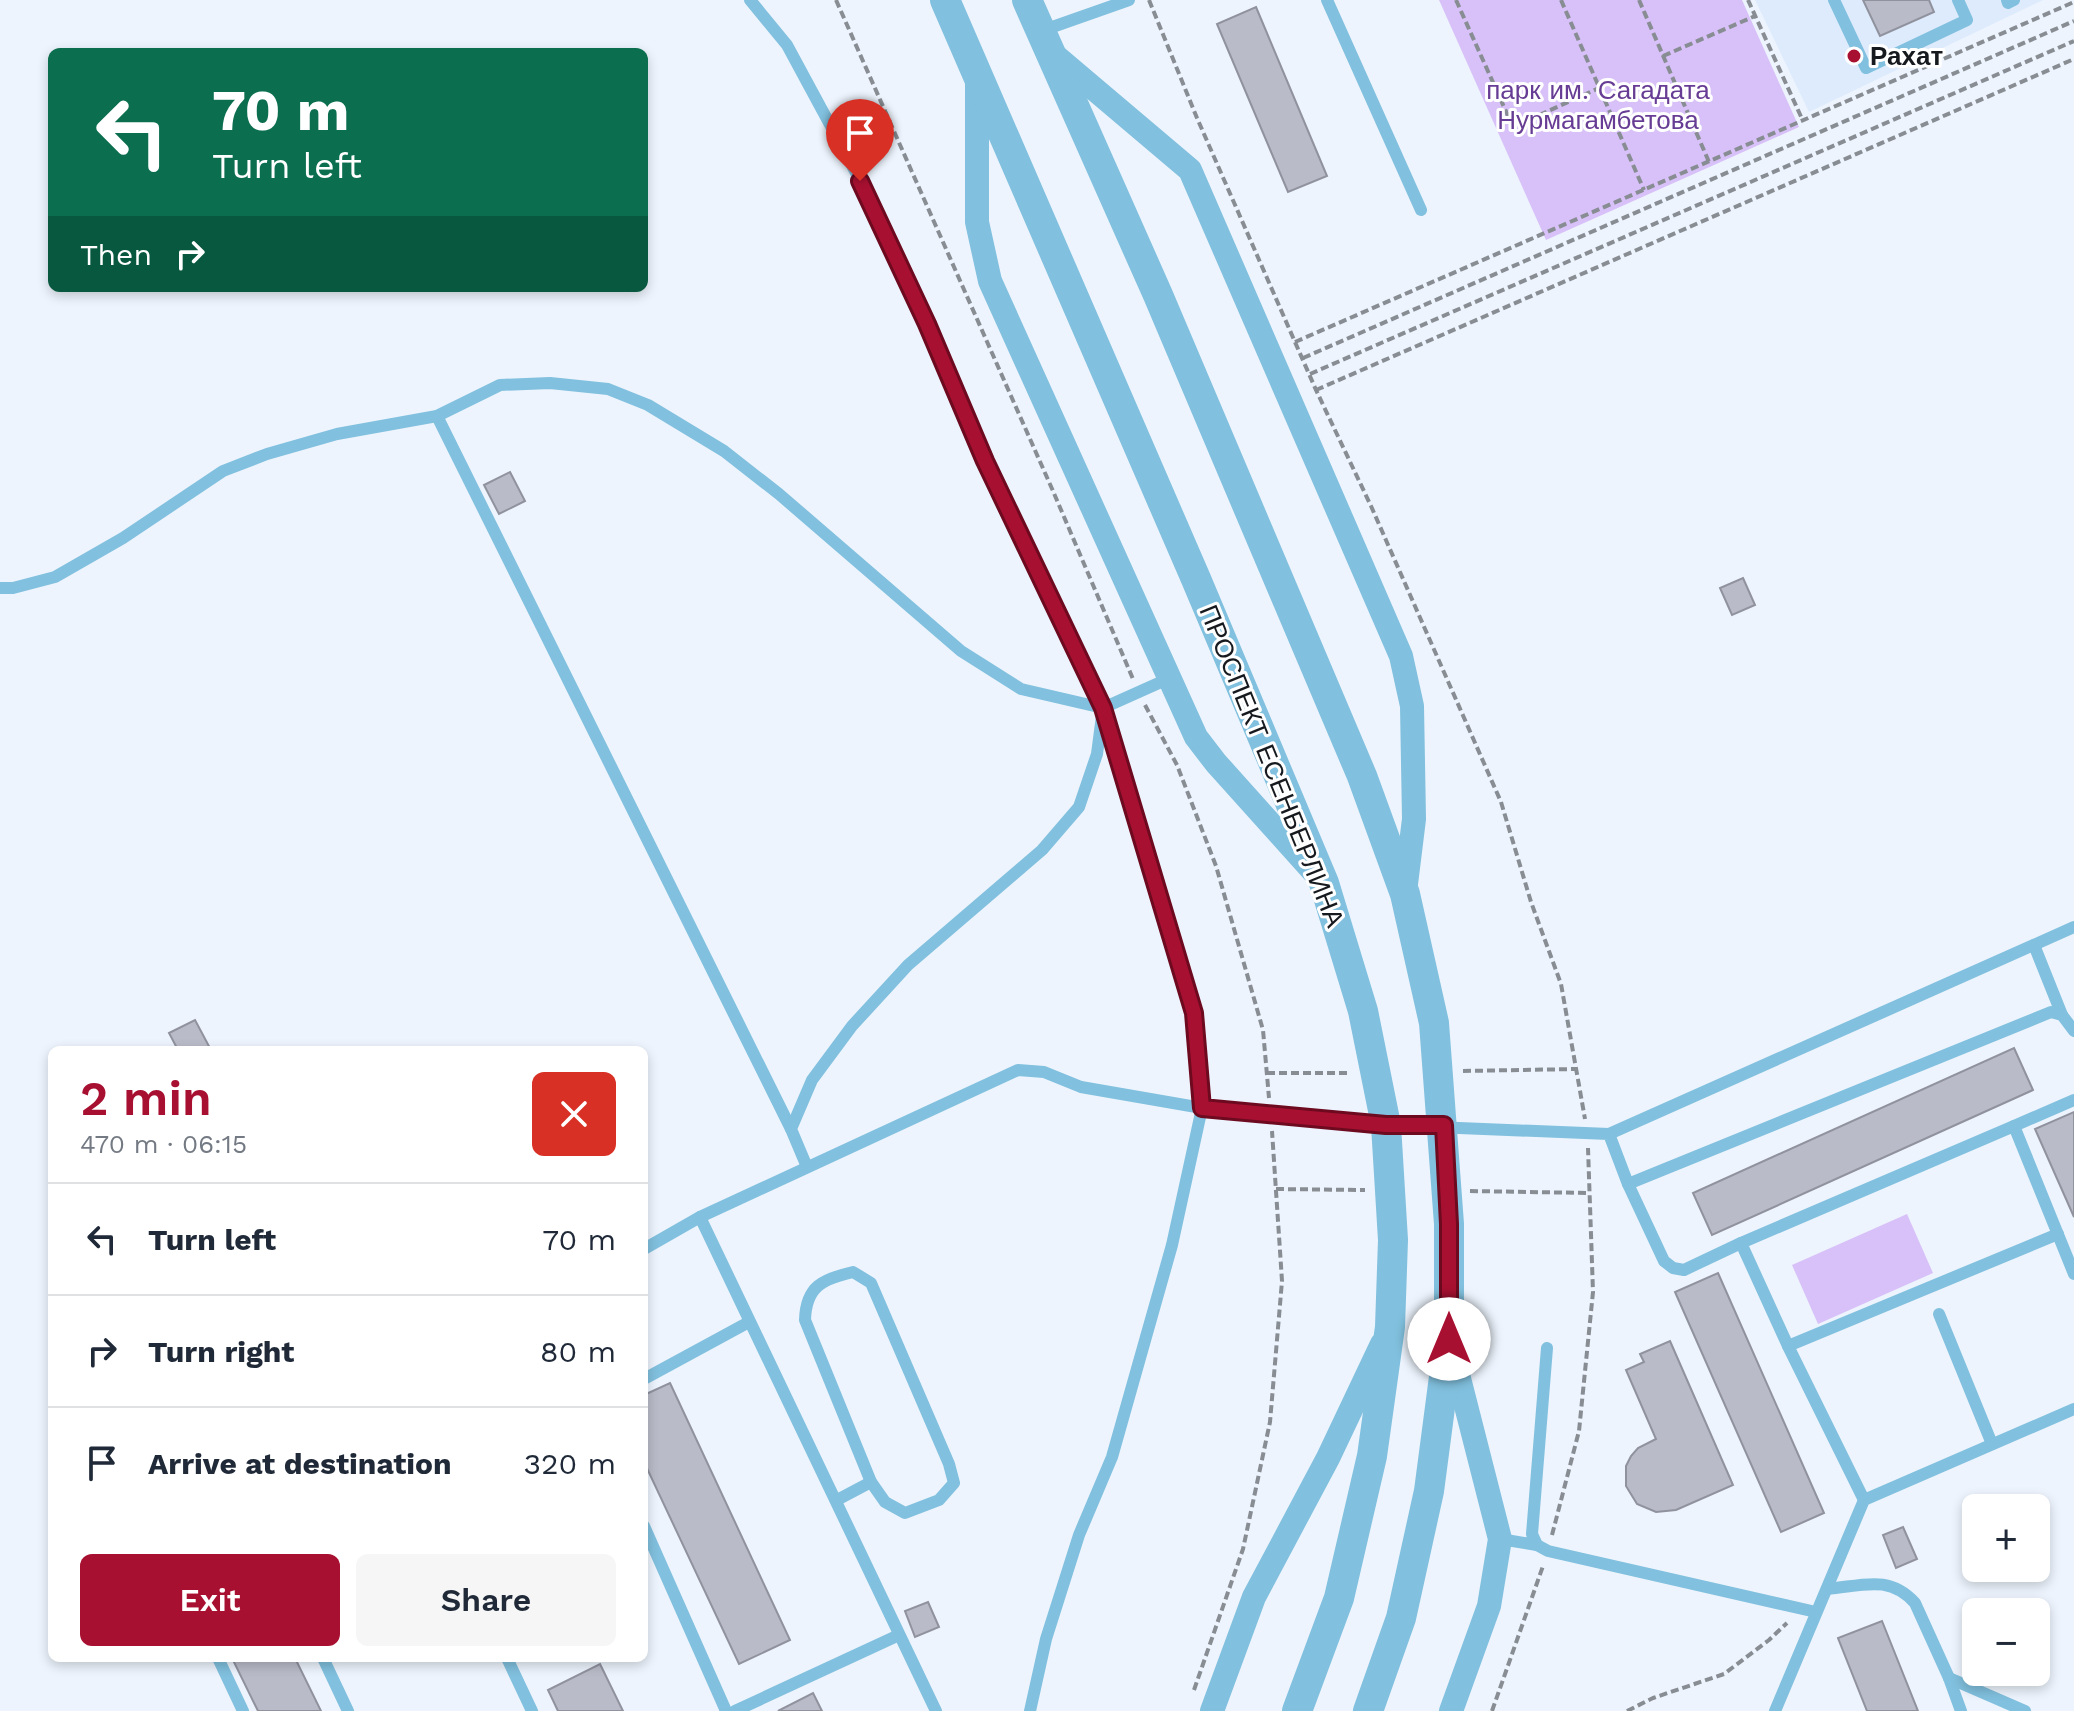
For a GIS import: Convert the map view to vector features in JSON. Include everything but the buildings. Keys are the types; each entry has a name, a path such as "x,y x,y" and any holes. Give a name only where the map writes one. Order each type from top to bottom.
{"street":[{"name":"ПРОСПЕКТ ЕСЕНБЕРЛИНА","path":"945,0 1324,883 1363,1011 1376,1073 1386,1125 1393,1240 1390,1327 1372,1456 1339,1598 1297,1711"},
{"path":"1027,0 1158,295 1362,776 1405,894 1434,1023 1444,1125 1449,1339 1426,1505 1401,1618 1368,1711"},
{"path":"1045,41 1190,170 1401,656 1412,706 1414,790 1414,819 1405,894"},
{"path":"977,76 977,222 990,281 1196,737 1324,883"},
{"path":"1201,1707 1254,1597 1328,1458 1390,1327"},
{"path":"1449,1339 1500,1539 1489,1606 1451,1711"}],"lane":[{"path":"750,0 787,45 875,208 985,461 1103,708 1194,1013 1202,1108 1172,1245 1112,1457 1079,1535 1046,1639 1030,1711"},
{"path":"1045,41 1129,0"},
{"path":"1327,0 1421,210"},
{"path":"1834,0 1866,68 1967,20 1958,0"},
{"path":"2007,0 2008,3 2014,0"},
{"path":"0,588 13,588 55,577 123,538 223,471 337,434 437,416 500,385 550,383 608,389 648,405 724,451 779,494 961,651 1021,689 1103,708 1170,678"},
{"path":"437,416 791,1129 807,1167"},
{"path":"791,1129 812,1080 852,1026 908,965 1042,850 1079,807 1097,754 1103,708"},
{"path":"648,1247 700,1217 1018,1070 1044,1072 1081,1087 1202,1108 1386,1125 1609,1134 2074,927"},
{"path":"2034,945 2062,1015 2074,1031"},
{"path":"1628,1184 2051,1012 2062,1015"},
{"path":"1609,1134 1628,1184 1664,1261 1673,1268 1684,1270 2074,1100"},
{"path":"2014,1126 2074,1274"},
{"path":"700,1217 936,1711"},
{"path":"1788,1346 2058,1234"},
{"path":"1741,1243 1864,1500"},
{"path":"853,1272 871,1283 944,1450 954,1483 939,1500 905,1513 885,1502 871,1482 805,1320 806,1301 826,1278 853,1272"},
{"path":"1939,1314 1992,1444"},
{"path":"648,1377 749,1322"},
{"path":"1543,1548 1532,1534 1547,1348"},
{"path":"1775,1711 1864,1500 2074,1409"},
{"path":"837,1500 871,1482"},
{"path":"648,1535 726,1711"},
{"path":"1500,1539 1816,1612"},
{"path":"1827,1589 1889,1583 1899,1587 1915,1603 1961,1711"},
{"path":"735,1711 899,1635"},
{"path":"220,1662 243,1711"},
{"path":"325,1662 348,1711"},
{"path":"509,1662 532,1711"},
{"path":"1949,1678 2025,1711"}],"path":[{"path":"836,0 1053,491 1138,692 1177,765 1216,866 1263,1030 1282,1281 1270,1422 1243,1549 1201,1707"},
{"path":"1149,0 1316,390 1371,506 1501,802 1531,902 1561,984 1587,1132 1593,1292 1579,1431 1492,1711"},
{"path":"1456,0 1513,127 1599,88"},
{"path":"1561,0 1644,190"},
{"path":"1639,0 1709,162"},
{"path":"1748,0 1803,121"},
{"path":"1295,342 2074,2"},
{"path":"1663,56 1755,16"},
{"path":"1302,358 2074,21"},
{"path":"1285,388 1309,374 2074,41"},
{"path":"1316,390 2074,59"},
{"path":"1439,1071 1577,1069"},
{"path":"1267,1073 1376,1073"},
{"path":"1276,1189 1390,1190"},
{"path":"1447,1191 1590,1193"},
{"path":"1627,1711 1653,1698 1724,1674 1769,1640 1801,1609"}],"shaded area":[{"name":"Рахат","path":"1755,0 2043,0 1809,112"}],"green space":[{"name":"парк им. Сагадата Нурмагамбетова","path":"1439,0 1742,0 1799,127 1546,240"},
{"path":"1907,1214 1933,1273 1818,1324 1792,1265"}],"place":[{"name":"Рахат","path":"1854,56"}],"route":[{"path":"860,181 927,324 985,461 1103,708 1194,1013 1202,1108 1386,1125 1444,1125 1449,1224 1449,1339"}]}
